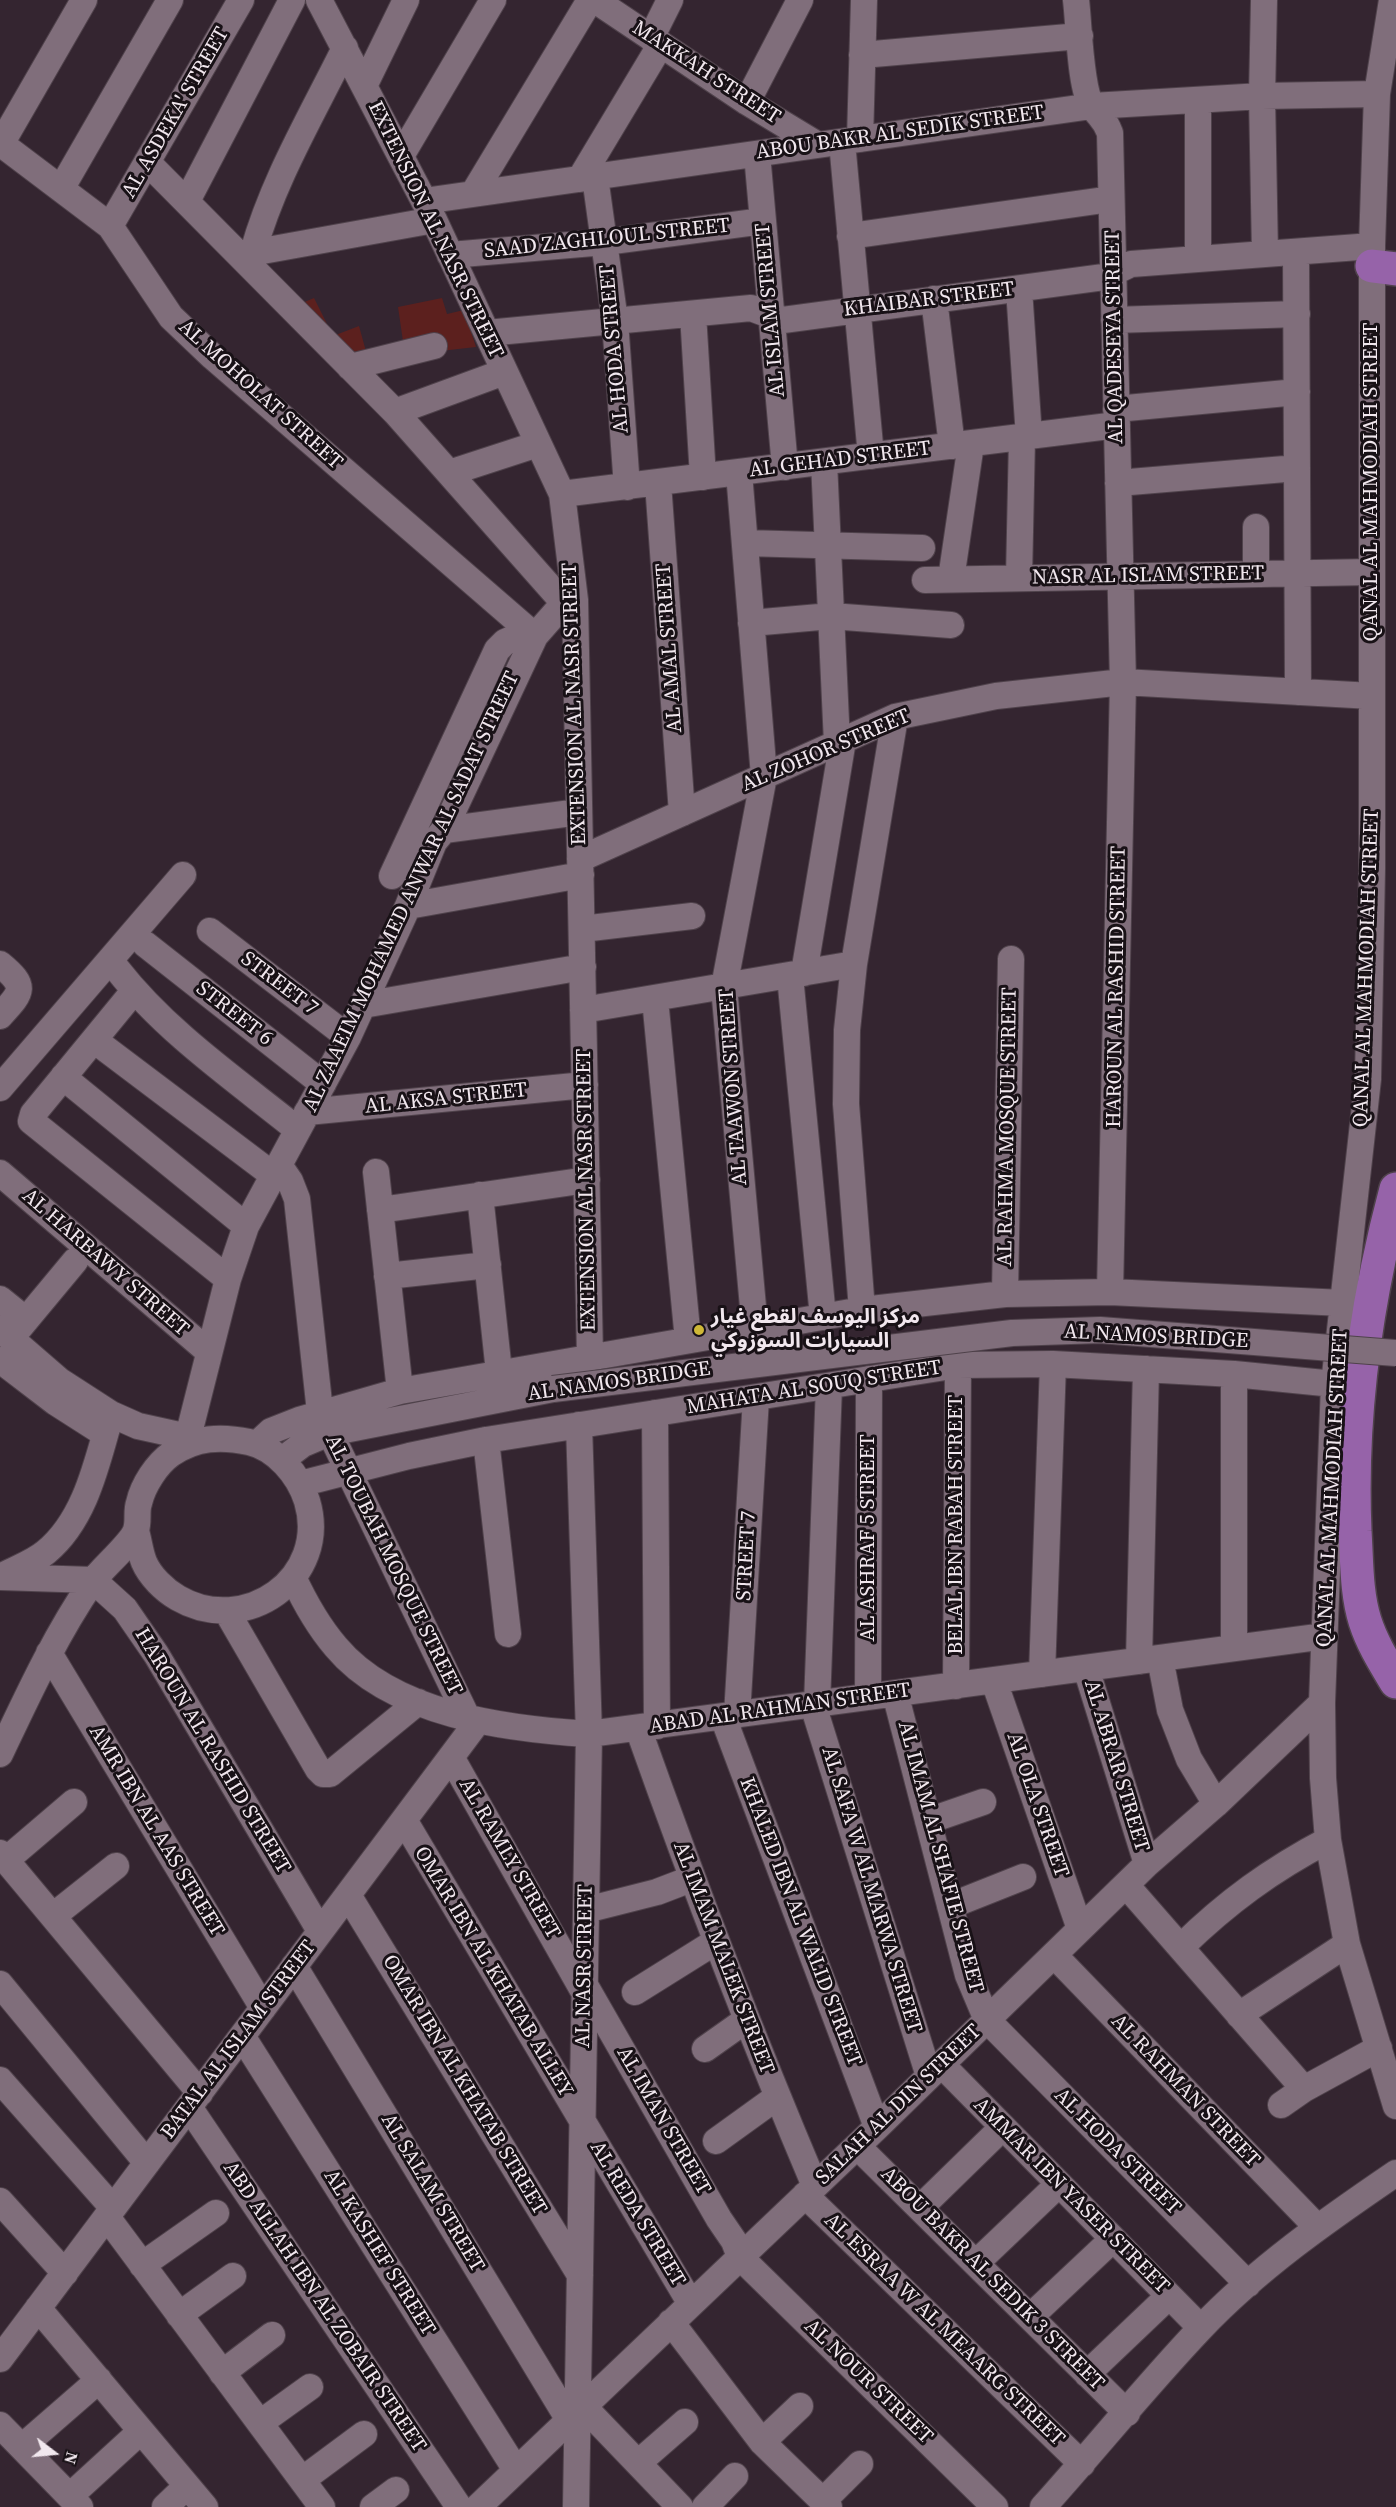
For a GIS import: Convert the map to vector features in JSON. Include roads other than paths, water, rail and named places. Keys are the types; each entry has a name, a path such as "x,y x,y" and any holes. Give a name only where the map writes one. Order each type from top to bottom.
{"main road":[{"path":"1396,1189 1372,1294 1357,1411 1354,1470 1359,1594 1374,1644 1396,1682"}],"street":[{"path":"1,143 84,0"},
{"path":"61,189 170,0"},
{"name":"AL ASDEKA' STREET","path":"110,226 241,0"},
{"path":"186,201 292,0"},
{"path":"364,86 406,0"},
{"path":"401,156 493,0"},
{"path":"473,194 590,0"},
{"name":"MAKKAH STREET","path":"595,0 747,102 840,142"},
{"path":"587,178 656,41 670,0"},
{"path":"747,102 800,0"},
{"path":"864,0 862,55 840,142 871,456"},
{"name":"AL QADESEYA STREET","path":"1076,0 1086,89 1092,106 1100,113 1110,132 1123,682"},
{"path":"1264,0 1262,96 1265,254"},
{"name":"QANAL AL MAHMODIAH STREET","path":"1392,0 1377,94 1380,260 1371,572 1372,869 1368,1079 1334,1384 1322,1703 1323,1778 1328,1840 1347,1944 1396,2106"},
{"name":"EXTENSION AL NASR STREET","path":"325,4 364,86 429,211 562,494 570,601 579,812 590,1357"},
{"path":"862,55 1080,36"},
{"path":"246,253 345,48"},
{"name":"ABOU BAKR AL SEDIK STREET","path":"246,253 429,211 473,194 1092,106 1262,96 1377,94"},
{"path":"1198,100 1198,259"},
{"name":"AL MOHOLAT STREET","path":"1,143 110,226 171,317 213,357 532,633"},
{"name":"AL ISLAM STREET","path":"757,154 785,467"},
{"path":"147,162 186,201 246,253 570,601"},
{"name":"AL HODA STREET","path":"587,178 605,242 615,321 627,486"},
{"path":"850,236 1111,199"},
{"name":"SAAD ZAGHLOUL STREET","path":"450,255 605,242 763,221"},
{"path":"1296,252 1298,692"},
{"name":"KHAIBAR STREET","path":"487,333 752,308 783,320 1104,277 1131,264 1296,252 1380,260"},
{"path":"1019,289 1026,437 1019,578"},
{"path":"934,299 961,445 951,579"},
{"path":"693,314 703,477"},
{"path":"1114,320 1297,314"},
{"path":"350,367 434,346"},
{"path":"395,412 504,372"},
{"name":"AL GEHAD STREET","path":"562,494 1026,437 1117,417 1297,392"},
{"path":"449,473 538,444"},
{"path":"823,1317 797,975 840,741 831,616 824,462"},
{"path":"1118,483 1297,468"},
{"name":"AL TAAWON STREET","path":"739,473 764,776 724,987 754,1329"},
{"name":"AL AMAL STREET","path":"658,483 682,813"},
{"path":"1256,527 1256,574"},
{"path":"744,543 922,548"},
{"name":"NASR AL ISLAM STREET","path":"926,580 1371,572"},
{"name":"AL ZAAEIM MOHAMED ANWAR AL SADAT STREET","path":"191,1439 209,1352 228,1279 246,1226 348,1037 408,906 434,842 444,830 532,633 570,601"},
{"path":"751,623 831,616 951,625"},
{"path":"392,876 497,650 505,642 532,633"},
{"name":"AL ZOHOR STREET","path":"408,906 580,867 682,813 895,717 996,696 1123,682 1372,696"},
{"name":"HAROUN AL RASHID STREET","path":"1110,1292 1123,682"},
{"path":"862,1310 846,1104 847,1030 854,964 895,717"},
{"path":"444,830 579,812"},
{"path":"0,1088 183,875"},
{"path":"582,929 692,916"},
{"name":"STREET 7","path":"210,931 348,1037"},
{"name":"STREET 6","path":"145,944 323,1084"},
{"name":"AL RAHMA MOSQUE STREET","path":"1005,1294 1011,959"},
{"path":"0,964 15,976 19,990 17,997 0,1016"},
{"path":"583,1011 854,964"},
{"path":"363,1005 583,967"},
{"path":"117,969 134,991 168,1023 302,1121"},
{"path":"134,991 31,1119 33,1123 228,1279"},
{"path":"655,999 688,1340"},
{"path":"94,1040 276,1170"},
{"path":"63,1077 246,1226"},
{"name":"AL AKSA STREET","path":"302,1121 585,1085"},
{"name":"AL TOUBAH MOSQUE STREET","path":"276,1170 290,1181 297,1199 325,1423 472,1719"},
{"path":"376,1172 400,1391"},
{"name":"AL HARBAWY STREET","path":"0,1173 209,1352"},
{"path":"380,1210 587,1180"},
{"path":"480,1195 499,1372"},
{"path":"9,1337 75,1261"},
{"path":"387,1276 488,1265"},
{"path":"257,1444 271,1431 325,1423 400,1391 862,1310 1005,1294 1110,1292 1343,1303"},
{"path":"0,1299 9,1337 108,1424 138,1426 191,1439 226,1437 257,1444 282,1460 300,1484 308,1502 309,1532 302,1560 292,1577 264,1602 246,1609 228,1612 194,1607 165,1590 145,1563 136,1531 139,1502 150,1476 170,1455 191,1439"},
{"name":"AL NAMOS BRIDGE","path":"282,1460 325,1423 554,1389 1012,1333 1100,1330 1396,1353"},
{"path":"1042,1674 1053,1364"},
{"name":"MAHATA AL SOUQ STREET","path":"300,1484 486,1440 958,1365 1053,1364 1234,1374 1334,1384"},
{"name":"BELAL IBN RABAH STREET","path":"956,1686 958,1365"},
{"path":"1146,1369 1150,1660 1190,1759 1216,1804"},
{"path":"1234,1374 1234,1648"},
{"name":"AL ASHRAF 5 STREET","path":"868,1697 869,1379"},
{"name":"AL SAFA W AL MARWA STREET","path":"829,1386 815,1705 935,2070"},
{"name":"STREET 7","path":"730,1716 756,1398"},
{"name":"AL IMAM MALEK STREET","path":"655,1413 647,1727 691,1879 777,2097 810,2191"},
{"path":"0,1577 45,1553 69,1526 86,1494 108,1424"},
{"name":"AL NASR STREET","path":"576,2507 590,1734 579,1425"},
{"path":"486,1440 508,1634"},
{"path":"0,1754 49,1653 93,1580 136,1531"},
{"path":"0,1577 93,1580"},
{"name":"ABAD AL RAHMAN STREET","path":"292,1577 308,1610 337,1649 374,1680 418,1702 472,1719 538,1731 590,1734 1325,1636"},
{"name":"HAROUN AL RASHID STREET","path":"93,1580 125,1609 156,1654 320,1932"},
{"path":"228,1612 323,1774 330,1774 418,1702"},
{"name":"AMR IBN AL AAS STREET","path":"49,1653 263,2008"},
{"name":"AL ABRAR STREET","path":"1086,1668 1147,1864"},
{"name":"AL OLA STREET","path":"994,1681 1080,1929"},
{"name":"AL IMAM AL SHAFIE STREET","path":"895,1693 968,1975 987,2020"},
{"name":"SALAH AL DIN STREET","path":"478,2507 877,2127 1147,1864 1216,1804 1322,1703"},
{"name":"KHALED IBN AL WALID STREET","path":"730,1716 877,2127"},
{"name":"BATAL AL ISLAM STREET","path":"0,2359 451,1757 472,1719"},
{"name":"AL RAMLY STREET","path":"451,1757 585,1989"},
{"path":"74,1802 3,1856 53,1916 194,2100"},
{"path":"928,1821 983,1802"},
{"name":"OMAR IBN AL KHATAB ALLEY","path":"404,1820 583,2124"},
{"path":"1181,1947 1213,1915 1249,1887 1287,1862 1328,1840"},
{"path":"53,1916 116,1866"},
{"path":"950,1906 1023,1877"},
{"path":"586,1910 639,1897 691,1879"},
{"path":"1126,1885 1304,2089"},
{"name":"OMAR IBN AL KHATAB STREET","path":"348,1895 580,2275"},
{"path":"635,1992 715,1942"},
{"path":"1239,2014 1347,1944"},
{"name":"AL RAHMAN STREET","path":"1054,1955 1317,2227"},
{"name":"AL SALAM STREET","path":"294,1966 577,2412 638,2463 680,2507"},
{"path":"0,1984 147,2163"},
{"name":"AL IMAN STREET","path":"585,1989 734,2241 740,2257"},
{"path":"705,2049 746,2020"},
{"name":"AL HODA STREET","path":"987,2020 1248,2284"},
{"name":"AL KASHEF STREET","path":"242,2036 516,2470"},
{"path":"1281,2105 1304,2089 1378,2048"},
{"name":"AMMAR IBN YASER STREET","path":"935,2070 1003,2127 1201,2328"},
{"path":"0,2080 110,2213 142,2265 322,2507"},
{"path":"716,2141 777,2097"},
{"name":"ABD ALLAH IBN AL ZOBAIR STREET","path":"194,2100 459,2507"},
{"name":"AL REDA STREET","path":"583,2124 691,2304"},
{"path":"920,2208 1003,2127"},
{"name":"ABOU BAKR AL SEDIK 3 STREET","path":"857,2146 1127,2413"},
{"path":"1043,2507 1201,2328 1248,2284 1317,2227 1396,2173"},
{"path":"976,2263 1059,2184"},
{"name":"AL ESRAA W AL MEAARG STREET","path":"810,2191 1082,2464"},
{"path":"142,2265 216,2213"},
{"path":"4,2215 65,2273"},
{"path":"1030,2317 1113,2239"},
{"name":"AL NOUR STREET","path":"740,2257 995,2507"},
{"path":"179,2315 233,2276"},
{"path":"1087,2374 1169,2296"},
{"path":"38,2308 205,2507"},
{"path":"671,2322 762,2442 826,2504 860,2464"},
{"path":"222,2373 272,2335"},
{"path":"22,2447 99,2380"},
{"path":"260,2423 310,2387"},
{"path":"762,2442 800,2406"},
{"path":"638,2463 685,2422"},
{"path":"0,2425 75,2502 141,2431"},
{"path":"302,2480 364,2434"},
{"path":"705,2507 735,2476"},
{"path":"165,2507 188,2486"},
{"path":"373,2507 396,2490"}],"place":[{"name":"مركز اليوسف لقطع غيار السيارات السوزوكي","path":"699,1330"}]}
